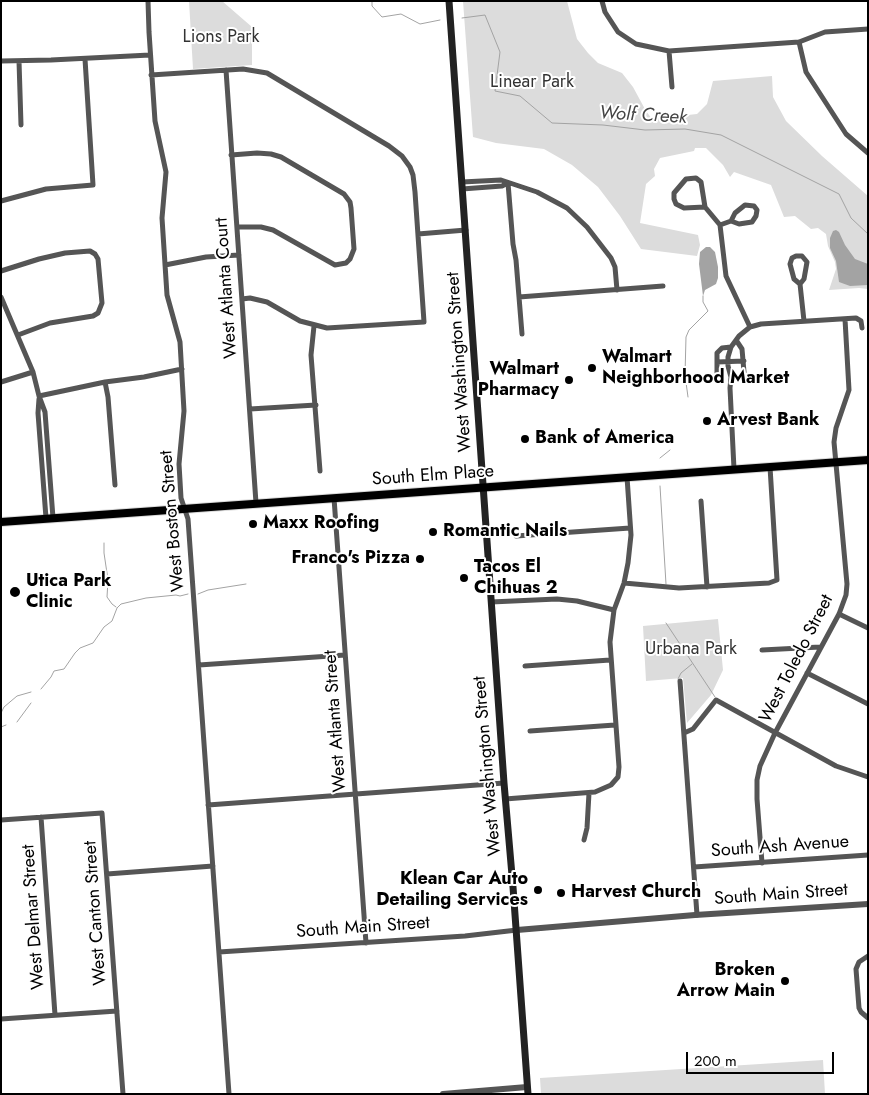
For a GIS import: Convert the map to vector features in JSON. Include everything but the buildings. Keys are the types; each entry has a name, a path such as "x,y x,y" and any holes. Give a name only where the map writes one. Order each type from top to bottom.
{"main road":[{"name":"West Washington Street","path":"449,1 505,799 517,930 528,1090"},
{"name":"South Elm Place","path":"1,522 868,460"}],"street":[{"name":"West Boston Street","path":"148,1 155,121 166,172 162,218 167,294 178,333 182,369 184,411 179,464 182,498 188,519 229,1094"},
{"path":"602,1 605,12 618,32 636,44 669,51 799,42 825,32 868,29"},
{"path":"799,42 806,72 846,134 868,153"},
{"path":"669,51 672,87"},
{"path":"1,61 85,59 150,54"},
{"path":"1,201 46,189 93,185 85,59"},
{"path":"19,61 21,125"},
{"path":"151,75 254,69 274,76 389,146 407,161 413,176 424,322 334,328 314,326 300,321 267,302 250,298 242,299"},
{"name":"West Atlanta Court","path":"226,70 256,503"},
{"path":"232,155 257,153 281,157 344,194 350,202 354,249 350,259 340,265 330,263 272,230 261,227 237,227"},
{"path":"705,207 684,208 676,204 674,193 686,179 696,178 701,182 705,207 720,225 726,276 750,327"},
{"path":"462,186 501,180 555,201 577,216 611,258 615,267 617,290"},
{"path":"508,183 512,244 516,260 522,334"},
{"path":"720,225 731,222 739,224 752,222 757,210 750,204 744,205 735,213 731,222"},
{"path":"418,234 466,230"},
{"path":"1,271 53,255 86,251 97,256 99,262 102,306 98,313 93,316 50,323 18,335"},
{"path":"165,265 206,257 239,255"},
{"path":"800,284 804,279 807,262 802,256 796,256 792,258 790,264 794,279 800,284 804,321"},
{"path":"519,297 663,286"},
{"path":"1,296 33,372 39,396 38,413 49,518"},
{"path":"1,313 7,310"},
{"name":"West Toledo Street","path":"762,863 757,780 762,760 845,600 847,584 834,442 836,428 849,390 845,319"},
{"path":"734,469 731,377 728,361 731,347 736,340 750,327 761,324 859,319 862,328"},
{"path":"314,326 311,355 320,471"},
{"path":"736,340 742,349 744,372"},
{"path":"717,373 718,351 722,348 731,347"},
{"path":"716,362 744,361"},
{"path":"39,396 105,382 144,377 182,369"},
{"path":"1,382 33,372"},
{"path":"105,382 116,484"},
{"path":"250,409 316,406"},
{"path":"624,583 664,588 770,583 777,580 770,467"},
{"path":"505,799 589,793 607,788 614,783 619,772 610,660 614,610 624,583 628,563 630,528 626,477"},
{"name":"West Atlanta Street","path":"334,498 366,943"},
{"path":"700,501 707,587"},
{"path":"516,536 630,528"},
{"path":"491,602 556,599 577,601 614,610"},
{"path":"839,614 868,628"},
{"path":"762,650 820,647"},
{"path":"199,665 345,655"},
{"path":"525,666 610,660"},
{"path":"807,673 868,704"},
{"path":"680,681 698,915"},
{"path":"684,733 693,729 716,700 836,766 868,777"},
{"path":"530,731 616,725"},
{"path":"208,805 504,783"},
{"path":"584,840 589,793"},
{"name":"West Canton Street","path":"41,817 102,813 122,1094"},
{"path":"1,820 41,817"},
{"name":"West Delmar Street","path":"41,817 55,1015"},
{"name":"South Ash Avenue","path":"694,867 868,855"},
{"path":"107,874 213,866"},
{"name":"South Main Street","path":"218,952 465,936 698,915 868,904"},
{"path":"868,956 859,962 856,969 858,1004 861,1012 868,1018"},
{"path":"1,1019 117,1011"},
{"path":"443,1094 528,1090"}],"green space":[{"name":"Lions Park","path":"189,1 222,1 252,27 252,65 193,69"},
{"name":"Linear Park","path":"463,1 567,1 577,39 598,63 622,73 633,87 652,119 697,114 707,104 713,81 772,76 773,97 786,121 822,156 868,196 868,289 829,290 836,269 826,234 818,228 811,229 795,216 784,217 771,185 734,172 730,177 723,165 706,148 695,148 694,151 660,158 654,169 655,176 646,184 640,223 698,235 700,245 697,256 641,249 620,216 598,187 572,165 544,149 496,143 473,137"},
{"name":"Urbana Park","path":"718,619 723,670 711,695 687,723 683,678 646,681 643,626"},
{"path":"823,1060 825,1094 541,1094 540,1078"}],"shaded area":[{"path":"836,230 855,259 868,264 868,285 850,286 839,282 836,261 830,248 830,238 833,231"},
{"path":"706,247 710,247 715,252 718,278 716,284 705,290 703,296 699,264 700,252"}],"waterway":[{"name":"Wolf Creek","path":"372,1 372,6 382,17 401,14 420,24 440,20"},
{"name":"Wolf Creek","path":"462,18 485,15 500,52 495,91 520,96 552,123 603,125 645,130 685,129 721,135 839,194 851,218 868,234"},
{"path":"688,397 685,375 686,337 689,330 708,311 703,302 703,296"},
{"path":"660,458 670,450"},
{"path":"660,486 666,584"},
{"path":"104,543 108,580 107,597 116,607"},
{"path":"198,594 208,590 246,584"},
{"path":"41,689 54,671 64,669 80,648 93,643 104,627 112,621 117,608 121,604 146,598 188,594"},
{"path":"666,623 715,697"},
{"path":"678,679 681,673 692,664"},
{"path":"1,713 4,707 17,696 31,692"},
{"path":"17,722 31,703"},
{"path":"1,727 6,725"}],"place":[{"name":"Walmart Neighborhood Market","path":"592,368"},
{"name":"Walmart Pharmacy","path":"569,380"},
{"name":"Arvest Bank","path":"707,421"},
{"name":"Bank of America","path":"525,439"},
{"name":"Maxx Roofing","path":"253,524"},
{"name":"Romantic Nails","path":"433,532"},
{"name":"Franco's Pizza","path":"420,559"},
{"name":"Tacos El Chihuas 2","path":"464,578"},
{"name":"Utica Park Clinic","path":"15,592"},
{"name":"Klean Car Auto Detailing Services","path":"538,890"},
{"name":"Harvest Church","path":"561,893"},
{"name":"Broken Arrow Main","path":"785,981"}]}
